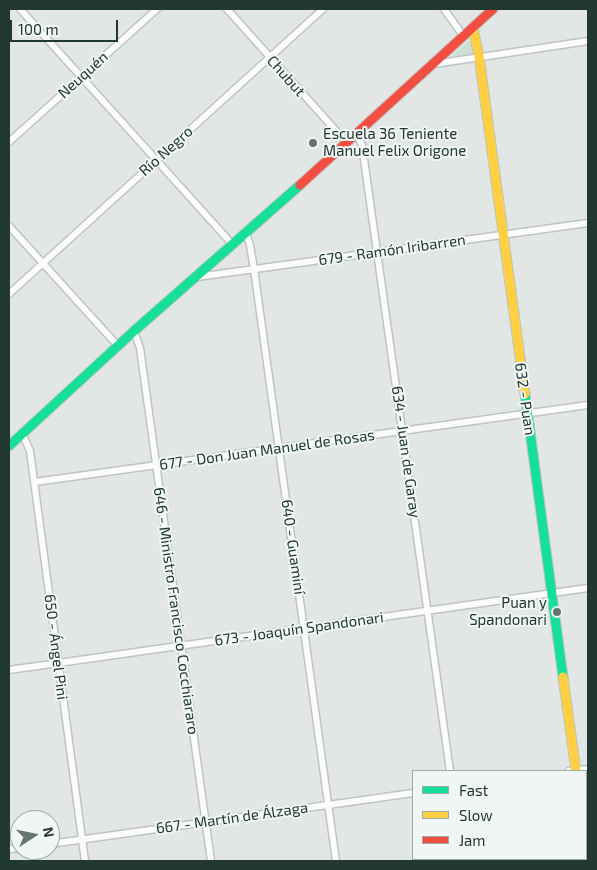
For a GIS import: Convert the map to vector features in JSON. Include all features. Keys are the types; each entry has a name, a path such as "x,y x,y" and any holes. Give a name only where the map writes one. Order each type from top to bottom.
{"street":[{"path":"20,9 233,245"},
{"name":"Neuquén","path":"9,142 157,9"},
{"name":"Chubut","path":"227,9 346,142"},
{"name":"Río Negro","path":"9,294 323,9"},
{"path":"444,9 464,37"},
{"path":"9,446 134,331 246,234 494,9"},
{"name":"632 - Puan","path":"473,28 479,56 574,770"},
{"path":"434,64 588,41"},
{"name":"634 - Juan de Garay","path":"356,133 362,145 378,252 450,770"},
{"name":"679 - Ramón Iribarren","path":"196,277 588,223"},
{"path":"9,226 118,346"},
{"name":"640 - Guaminí","path":"246,234 254,269 336,861"},
{"name":"646 - Ministro Francisco Cocchiararo","path":"134,331 140,348 157,465 211,861"},
{"name":"677 - Don Juan Manuel de Rosas","path":"35,482 588,405"},
{"name":"650 - Ángel Pini","path":"22,433 30,451 35,482 85,861"},
{"name":"673 - Joaquín Spandonari","path":"9,670 588,588"},
{"name":"667 - Martín de Álzaga","path":"60,842 412,793"}],"green space":[{"path":"469,41 472,42 474,49 471,54 455,56 453,54"}],"traffic: fast":[{"path":"9,446 134,331 300,185"},
{"path":"525,394 563,677"}],"traffic: slow":[{"path":"473,28 479,56 525,394"},
{"path":"563,677 576,770"}],"traffic: jam":[{"path":"300,185 493,9"}],"place":[{"name":"Escuela 36 Teniente Manuel Felix Origone","path":"313,143"},
{"name":"Puan y Spandonari","path":"557,612"}]}
